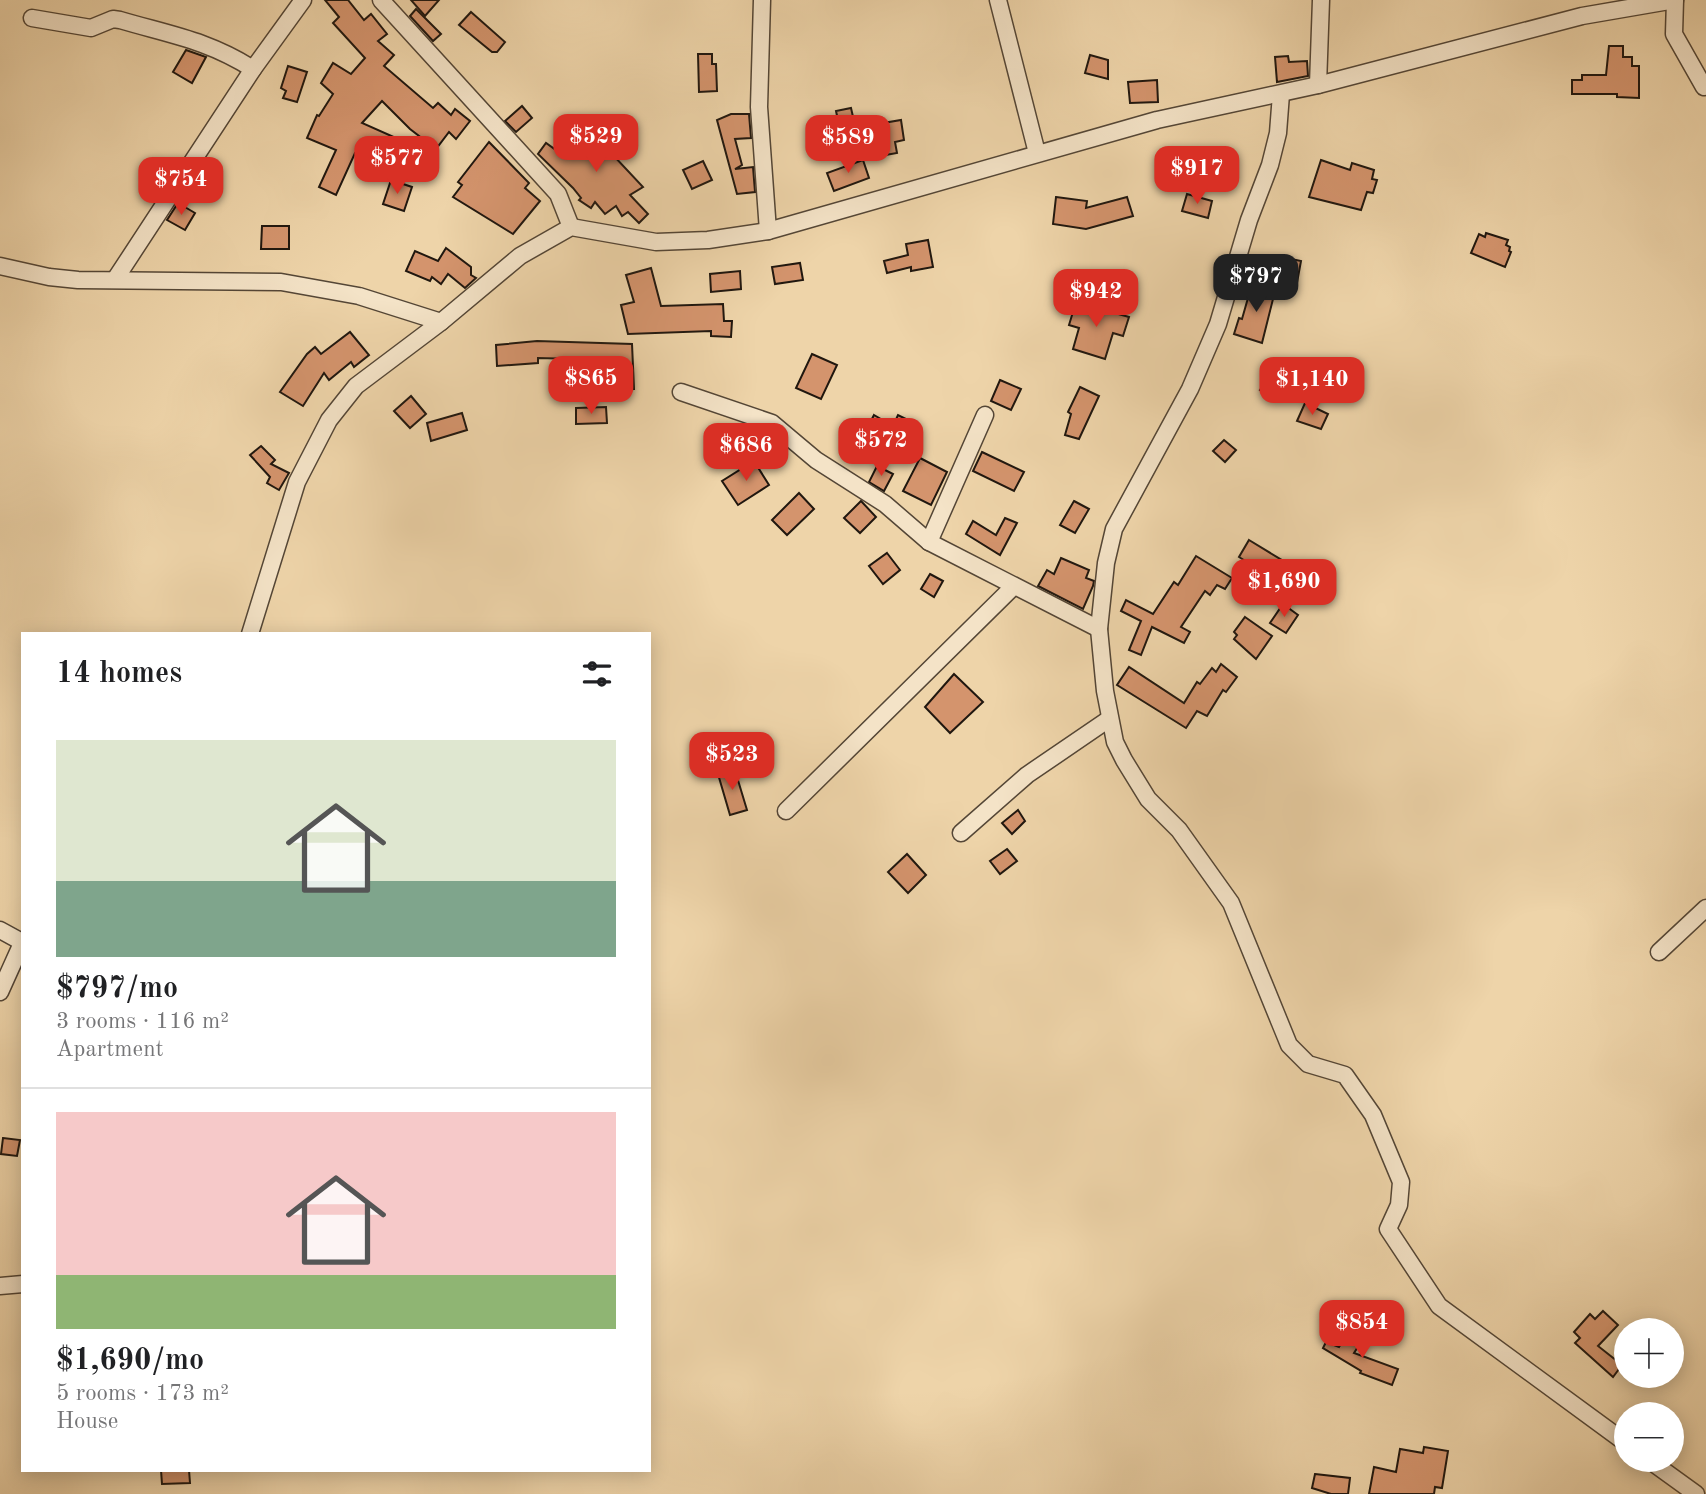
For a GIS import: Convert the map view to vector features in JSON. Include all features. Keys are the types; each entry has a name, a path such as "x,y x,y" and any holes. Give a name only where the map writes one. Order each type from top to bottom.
{"street":[{"path":"116,278 253,69 303,0"},
{"path":"381,0 558,194 571,227"},
{"path":"762,0 759,107 768,231"},
{"path":"998,0 1037,153"},
{"path":"1318,85 1321,0"},
{"path":"251,632 297,482 329,420 356,386 441,322 520,256 571,227 656,242 708,240 768,231 1157,120 1318,85 1582,16 1675,0 1674,34 1704,87"},
{"path":"32,18 91,28 113,19 120,20 203,42 253,69"},
{"path":"1281,94 1278,132 1270,165 1249,220 1218,324 1189,389 1114,529 1106,563 1099,629 1109,719 1115,742 1148,799 1179,830 1231,903 1289,1045 1308,1064 1345,1075 1373,1115 1401,1182 1399,1205 1388,1229 1439,1306 1614,1434"},
{"path":"0,266 49,277 78,280 116,278 281,282 359,296 441,322"},
{"path":"681,392 772,423 816,460 885,504 929,542 1099,629"},
{"path":"929,542 985,415"},
{"path":"786,811 1014,586"},
{"path":"961,832 1027,775 1109,719"},
{"path":"1659,952 1706,908"},
{"path":"0,930 21,941"},
{"path":"0,992 21,944"},
{"path":"0,1286 21,1284"},
{"path":"1666,1472 1696,1494"}],"building":[{"path":"325,0 348,0 364,20 371,14 387,34 378,41 394,55 384,66 433,108 438,103 451,115 455,109 470,121 456,139 449,132 436,149 410,129 382,101 362,123 405,142 392,170 355,153 336,195 319,187 336,150 307,138 317,115 319,116 333,94 321,83 333,63 351,74 365,58 333,23 339,17"},
{"path":"411,0 439,0 425,16"},
{"path":"416,9 441,34 433,41 410,16"},
{"path":"471,12 505,42 497,52 492,52 459,25"},
{"path":"1609,46 1623,46 1623,57 1632,57 1632,66 1639,66 1639,98 1617,97 1617,94 1572,94 1572,80 1582,80 1582,75 1606,75"},
{"path":"186,50 206,57 192,83 173,72"},
{"path":"698,54 712,54 712,64 716,64 717,91 699,92"},
{"path":"1090,55 1108,60 1108,79 1085,73"},
{"path":"1288,56 1289,62 1307,61 1308,76 1277,82 1275,57"},
{"path":"288,66 307,72 297,102 283,98 286,91 281,88"},
{"path":"1157,80 1158,102 1130,103 1128,82"},
{"path":"522,106 532,118 516,132 505,121"},
{"path":"851,108 856,130 841,134 836,111"},
{"path":"731,114 749,114 751,138 735,139 742,165 735,169 753,167 755,192 737,194 717,120"},
{"path":"882,118 883,123 901,120 904,140 895,142 897,153 874,157 868,121"},
{"path":"583,123 643,187 630,195 648,214 639,223 628,212 622,216 616,206 605,214 595,202 591,208 579,200 581,198 573,188 538,154 546,143 567,158 572,130"},
{"path":"489,142 529,183 525,188 540,201 513,234 453,197 462,185 458,182"},
{"path":"863,160 869,178 834,191 827,173"},
{"path":"1321,160 1350,170 1352,163 1374,170 1372,179 1377,180 1373,193 1367,192 1361,210 1309,197"},
{"path":"703,161 712,180 692,189 683,170"},
{"path":"391,180 412,187 404,211 383,204"},
{"path":"1187,194 1212,201 1208,218 1182,211"},
{"path":"1056,197 1087,201 1086,208 1127,197 1133,216 1086,229 1053,224"},
{"path":"178,203 195,213 185,230 167,220"},
{"path":"262,226 289,226 289,249 261,249"},
{"path":"1486,233 1508,240 1506,245 1511,252 1505,267 1471,253 1479,234 1485,237"},
{"path":"928,240 933,267 911,271 911,267 887,273 884,261 908,255 906,244"},
{"path":"446,248 471,267 471,275 476,278 465,288 448,274 441,284 432,277 430,281 406,271 415,251 438,261"},
{"path":"1286,258 1301,261 1296,288 1281,285"},
{"path":"800,263 803,280 775,284 772,267"},
{"path":"651,268 661,306 723,304 724,321 732,321 731,337 711,336 711,331 628,334 621,305 634,302 626,275"},
{"path":"740,271 741,289 711,292 710,274"},
{"path":"1252,284 1275,291 1262,343 1234,334 1239,318 1242,319"},
{"path":"1076,302 1129,317 1123,336 1113,333 1105,359 1073,349 1079,328 1069,325"},
{"path":"350,332 369,355 354,367 351,362 329,380 324,373 303,406 280,392 315,347 321,354"},
{"path":"537,341 632,344 634,389 615,390 614,360 538,358 538,363 497,366 496,345"},
{"path":"812,354 837,365 821,399 796,388"},
{"path":"1274,371 1287,381 1274,400 1260,390"},
{"path":"1000,380 1021,389 1011,410 991,401"},
{"path":"1080,387 1099,396 1079,439 1065,435 1071,414 1068,412"},
{"path":"411,396 426,414 410,428 394,411"},
{"path":"1305,403 1328,414 1321,429 1297,421"},
{"path":"606,407 607,423 576,424 576,408"},
{"path":"462,413 467,430 431,441 427,423"},
{"path":"874,415 893,426 898,415 910,421 884,464 857,448"},
{"path":"1224,440 1236,450 1225,462 1213,451"},
{"path":"261,446 275,460 271,464 289,473 279,490 267,483 270,477 250,455"},
{"path":"982,452 1024,472 1014,491 973,471"},
{"path":"920,458 947,472 931,505 903,491"},
{"path":"754,461 769,485 738,505 722,481"},
{"path":"877,466 893,474 884,491 869,482"},
{"path":"799,493 814,509 787,535 772,520"},
{"path":"861,501 876,517 860,533 844,518"},
{"path":"1074,501 1089,509 1075,533 1060,525"},
{"path":"1005,518 1017,523 1000,555 966,534 973,521 996,535"},
{"path":"1249,540 1290,565 1287,571 1294,578 1284,594 1264,582 1268,575 1239,557"},
{"path":"887,553 900,570 883,584 869,566"},
{"path":"1196,556 1232,578 1225,589 1217,585 1210,595 1205,591 1181,627 1190,632 1184,643 1152,627 1141,655 1129,650 1141,621 1121,611 1126,600 1153,614 1174,582 1178,585"},
{"path":"1061,558 1089,570 1086,578 1094,581 1083,609 1038,586 1047,570 1054,574"},
{"path":"930,574 943,581 934,597 921,589"},
{"path":"1283,604 1298,615 1286,633 1270,623"},
{"path":"1245,617 1272,636 1256,659 1234,639 1237,635 1234,632"},
{"path":"1221,664 1237,677 1226,692 1223,690 1207,716 1197,711 1186,728 1117,685 1129,667 1184,703 1197,682 1200,684 1212,668 1216,672"},
{"path":"954,674 983,702 950,733 925,707"},
{"path":"734,767 747,810 730,815 718,774"},
{"path":"1018,810 1025,821 1012,834 1002,823"},
{"path":"1007,849 1017,861 1000,874 990,861"},
{"path":"907,854 926,875 908,893 888,872"},
{"path":"3,1138 20,1140 17,1156 1,1154"},
{"path":"1603,1311 1614,1321 1614,1329 1598,1346 1614,1359 1613,1377 1575,1343 1580,1338 1574,1332 1590,1314 1595,1319"},
{"path":"1349,1331 1363,1339 1354,1353 1398,1369 1392,1385 1360,1373 1361,1371 1323,1348 1326,1342 1339,1347"},
{"path":"1424,1447 1448,1451 1442,1488 1435,1487 1434,1494 1369,1494 1374,1467 1396,1472 1400,1449 1423,1453"},
{"path":"161,1472 189,1472 190,1483 162,1484"},
{"path":"1315,1474 1350,1478 1348,1494 1331,1494 1312,1488"}]}
